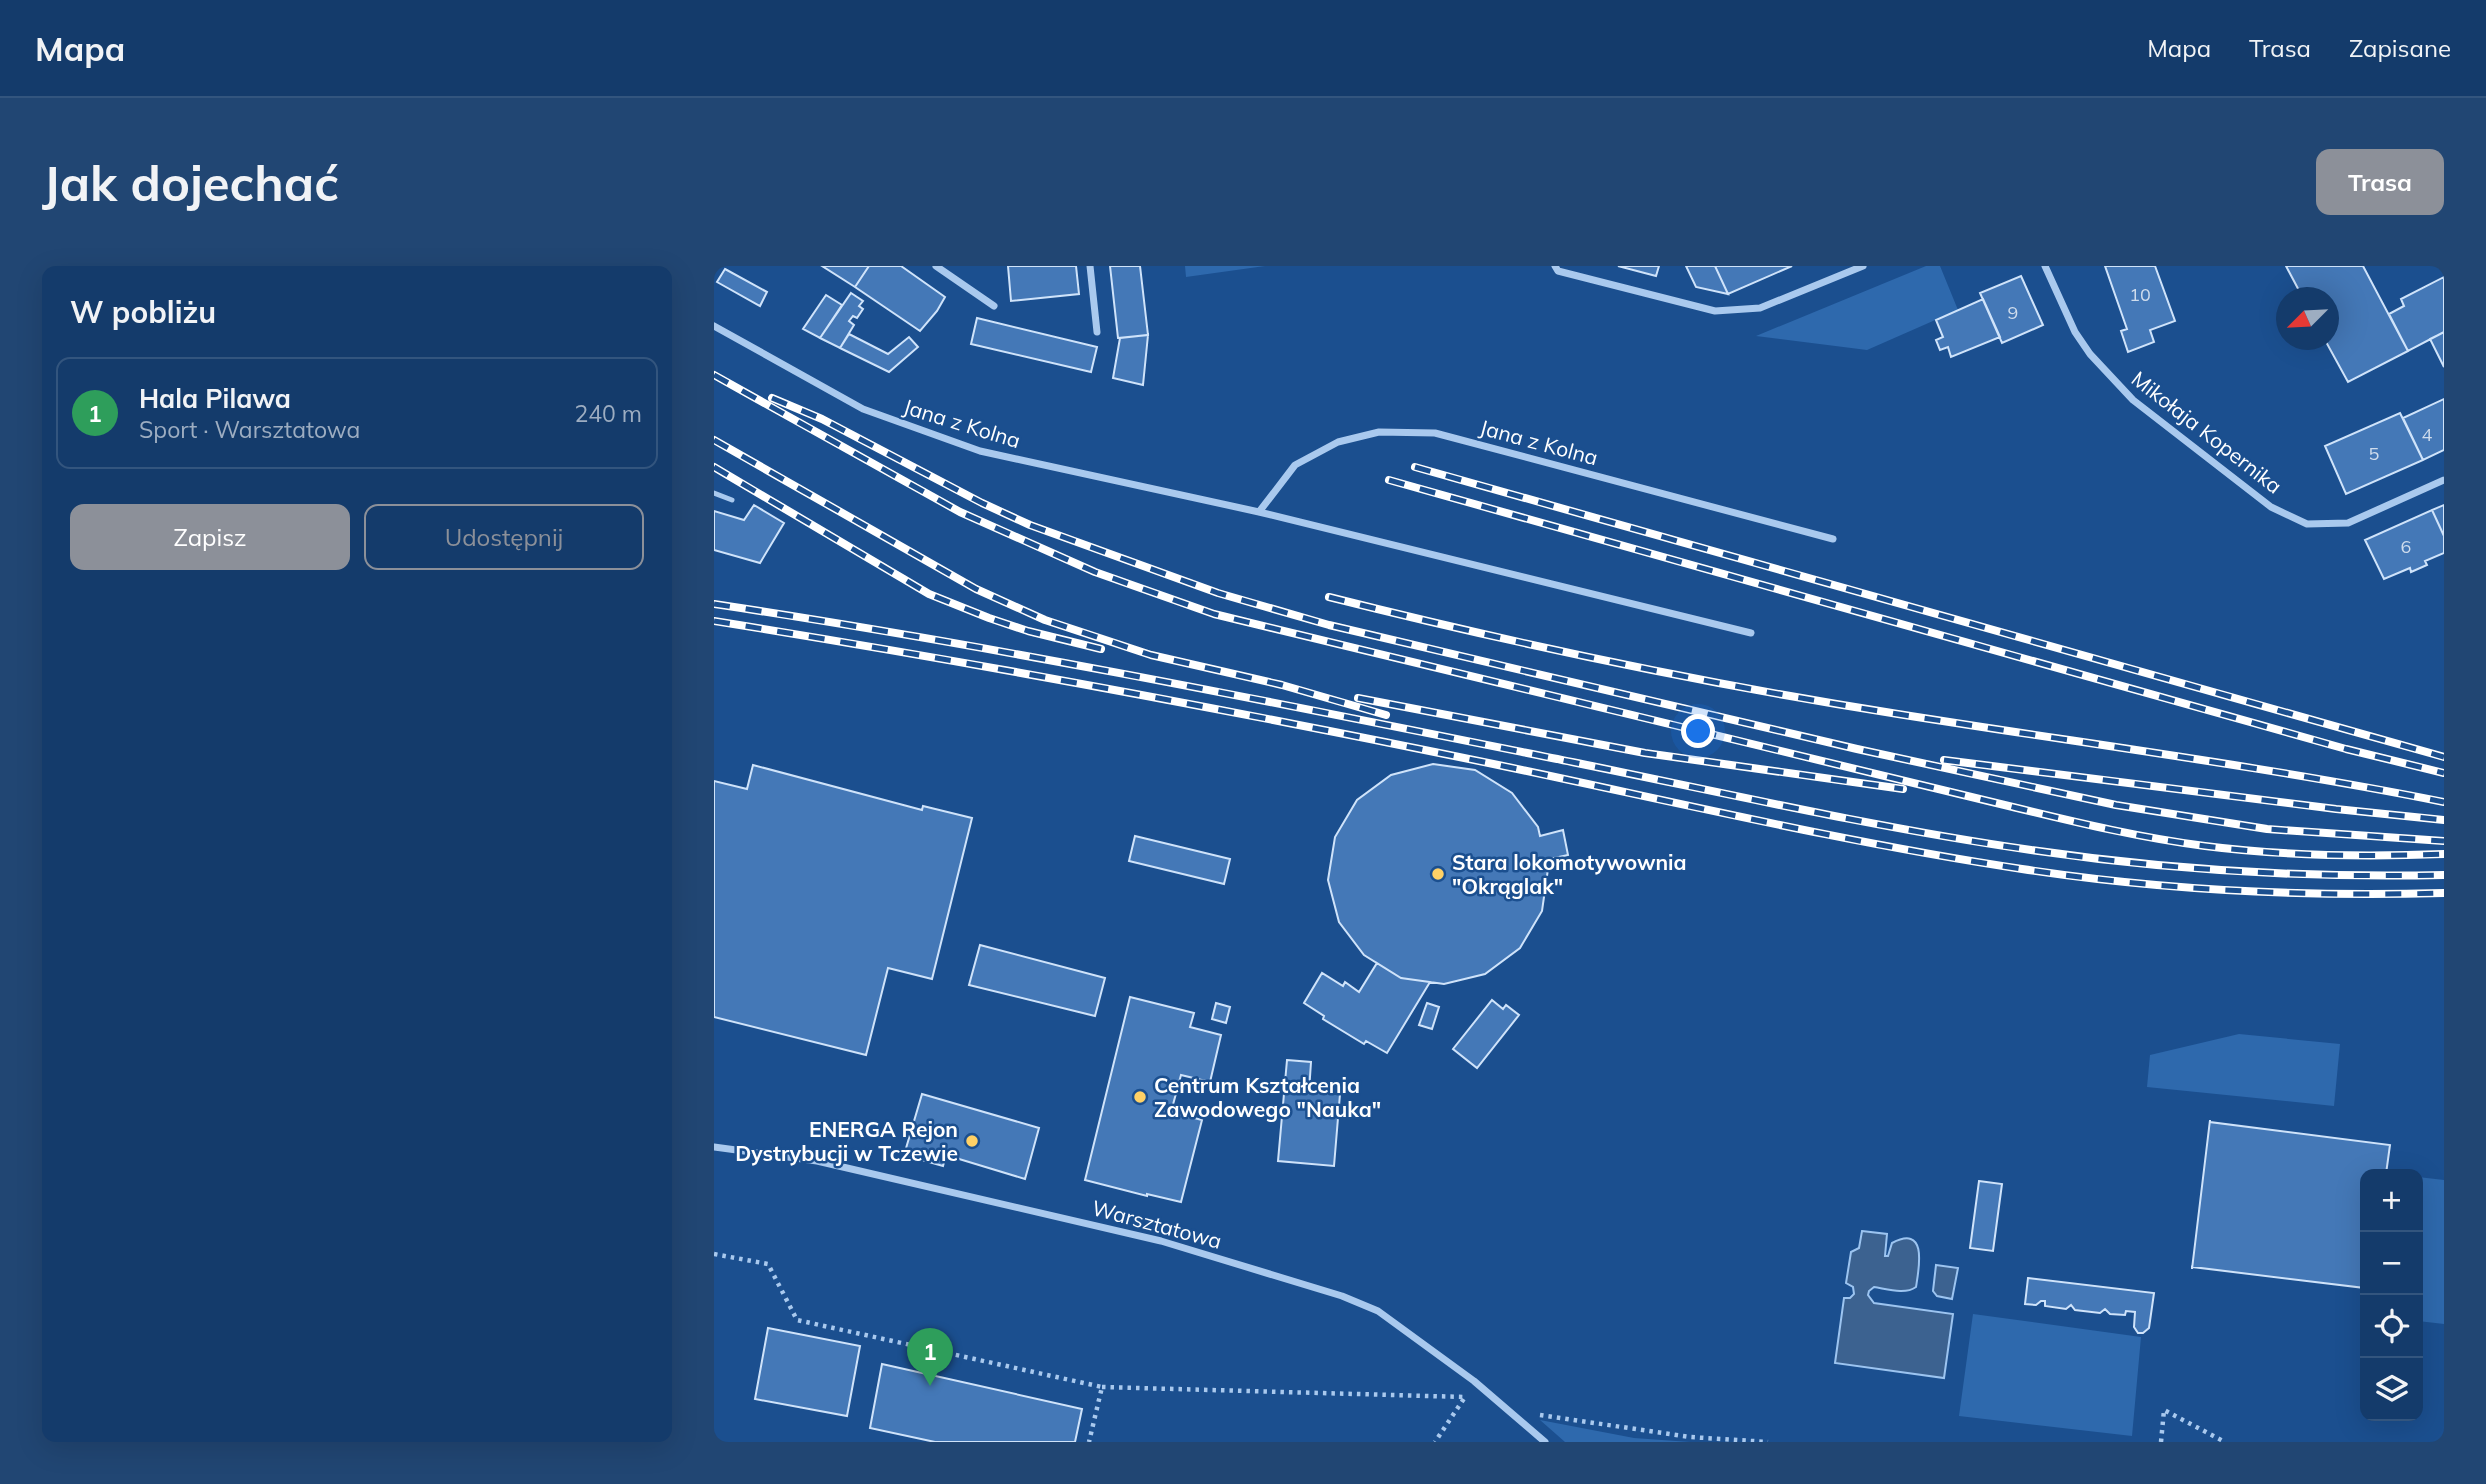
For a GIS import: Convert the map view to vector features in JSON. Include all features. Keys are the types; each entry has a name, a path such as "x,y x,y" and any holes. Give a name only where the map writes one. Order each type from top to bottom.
{"street":[{"path":"936,266 995,306"},
{"path":"1090,266 1097,332"},
{"path":"1555,266 1558,271 1715,312 1760,308 1864,266"},
{"name":"Mikołaja Kopernika","path":"2045,266 2075,332 2090,354 2133,400 2271,507 2307,524 2348,523 2444,480"},
{"name":"Jana z Kolna","path":"714,326 863,409 979,451 1259,512 1751,633"},
{"name":"Jana z Kolna","path":"1259,512 1295,465 1338,442 1379,432 1436,433 1833,538"},
{"name":"Warsztatowa","path":"714,1147 817,1161 1161,1241 1342,1296 1378,1311 1474,1381 1545,1442"}],"lane":[{"path":"714,493 732,500"}],"path":[{"path":"714,1254 768,1264 797,1320 1102,1387 1465,1397 1435,1442"},
{"path":"1089,1442 1102,1387"},
{"path":"2161,1442 2164,1410 2225,1442"},
{"path":"1518,1417 1535,1414 1690,1437 1768,1442"}],"shaded area":[{"path":"1185,266 1265,266 1186,277"},
{"path":"1926,266 1940,266 1958,310 1867,350 1756,336"},
{"path":"2239,1034 2340,1044 2334,1106 2147,1087 2150,1055"},
{"path":"2423,1178 2444,1180 2444,1324 2423,1322"},
{"path":"1862,1231 1887,1234 1885,1256 1888,1256 1892,1243 1911,1239 1916,1244 1919,1260 1916,1287 1901,1291 1874,1287 1868,1295 1874,1303 1953,1314 1944,1378 1835,1363 1844,1298 1850,1298 1854,1294 1853,1287 1846,1283 1851,1252 1859,1248"},
{"path":"1936,1265 1958,1268 1952,1299 1937,1296 1933,1291"},
{"path":"1973,1314 2141,1337 2132,1436 1959,1416"},
{"path":"1540,1420 1634,1438 1690,1442 1565,1442"}],"building":[{"path":"822,266 869,266 855,287"},
{"path":"869,266 901,266 945,297 920,331 855,287"},
{"path":"1008,266 1076,266 1079,294 1011,301"},
{"path":"1110,266 1140,266 1148,335 1118,338"},
{"path":"1618,266 1659,266 1656,276"},
{"path":"1686,266 1715,266 1728,294 1696,287"},
{"path":"1715,266 1792,266 1728,294"},
{"path":"2105,266 2155,266 2175,321 2150,330 2154,342 2128,352 2121,331 2127,329"},
{"path":"2286,266 2363,266 2408,351 2348,382 2330,350 2339,350 2339,287 2297,287"},
{"path":"725,269 767,292 760,306 717,282"},
{"path":"2021,276 2043,325 2002,343 1980,293"},
{"path":"2444,277 2444,332 2408,351 2389,314 2404,306 2401,299"},
{"path":"851,293 863,301 859,306 863,309 857,318 853,316 849,321 854,325 840,348 820,338"},
{"path":"826,295 842,305 820,338 803,329"},
{"path":"1983,299 2000,337 1951,357 1948,347 1940,350 1936,340 1943,337 1936,320"},
{"path":"977,318 1097,347 1091,372 971,344"},
{"path":"2444,332 2444,367 2430,339"},
{"path":"849,334 888,354 909,337 918,347 889,372 840,348"},
{"path":"1148,335 1143,385 1113,378 1120,338"},
{"path":"2444,399 2444,450 2423,460 2403,418"},
{"path":"2400,413 2423,460 2346,494 2325,446"},
{"path":"754,505 784,523 760,563 714,550 714,511 744,520"},
{"path":"2444,505 2444,536 2432,510"},
{"path":"2432,510 2444,536 2444,553 2425,561 2427,565 2411,572 2410,568 2384,579 2365,540"},
{"name":"Stara lokomotywownia \"Okrąglak\"","path":"1433,764 1475,770 1512,793 1538,827 1540,836 1563,830 1568,855 1545,860 1548,869 1542,911 1520,948 1485,974 1444,984 1401,978 1364,955 1339,922 1328,880 1335,837 1357,800 1391,775"},
{"path":"753,765 922,810 923,806 972,818 932,979 888,968 866,1055 714,1017 714,781 747,789"},
{"path":"1135,836 1230,859 1224,884 1129,861"},
{"path":"980,945 1105,978 1095,1016 969,985"},
{"path":"1377,963 1401,978 1430,982 1387,1053 1366,1041 1364,1044 1323,1019 1324,1016 1304,1003 1322,973 1343,986 1345,982 1359,992"},
{"name":"Centrum Kształcenia Zawodowego \"Nauka\"","path":"1130,997 1194,1013 1190,1027 1221,1035 1210,1082 1181,1075 1171,1112 1202,1120 1181,1202 1085,1180"},
{"path":"1492,1000 1503,1009 1506,1005 1519,1015 1477,1068 1453,1049"},
{"path":"1216,1003 1230,1007 1226,1023 1212,1019"},
{"path":"1427,1003 1439,1007 1432,1029 1419,1025"},
{"path":"1287,1060 1311,1062 1309,1092 1340,1094 1334,1166 1278,1161"},
{"name":"ENERGA Rejon Dystrybucji w Tczewie","path":"922,1094 1039,1128 1025,1179 946,1155 943,1166 904,1155"},
{"path":"2210,1120 2390,1145 2387,1169 2360,1169 2360,1287 2192,1267"},
{"path":"1979,1181 2002,1184 1993,1251 1970,1248"},
{"path":"2028,1278 2154,1293 2149,1328 2138,1333 2134,1327 2135,1312 2126,1311 2125,1315 2110,1314 2105,1309 2100,1313 2075,1310 2071,1305 2066,1309 2045,1306 2045,1301 2036,1305 2025,1304"},
{"path":"768,1328 860,1346 847,1416 755,1399"},
{"path":"882,1364 1082,1409 1075,1442 935,1442 870,1428"}],"railway":[{"path":"714,375 960,512 1095,572 1214,614 2040,814 2134,834 2181,843 2294,854 2444,854"},
{"path":"772,398 822,419 982,503 1030,525 1218,593 1329,625 1857,749 2116,805 2267,829 2444,841"},
{"path":"714,440 976,589 1045,620 1151,655 1282,685 1386,715"},
{"path":"714,467 929,594 1028,631 1101,649"},
{"path":"1415,467 2444,757"},
{"path":"1389,480 2346,749 2444,773"},
{"path":"1329,597 1541,647 1755,690 2240,766 2444,802"},
{"path":"714,604 1144,678 1973,841 2134,863 2237,871 2444,875"},
{"path":"714,621 1208,707 1957,859 2074,876 2179,887 2285,893 2444,893"},
{"path":"1358,698 1645,753 1903,789"},
{"path":"1944,760 2444,820"}],"place":[{"name":"Stara lokomotywownia \"Okrąglak\"","path":"1438,874"},
{"name":"Centrum Kształcenia Zawodowego \"Nauka\"","path":"1140,1097"},
{"name":"ENERGA Rejon Dystrybucji w Tczewie","path":"972,1141"},
{"name":"Hala Pilawa","path":"930,1386"}]}
